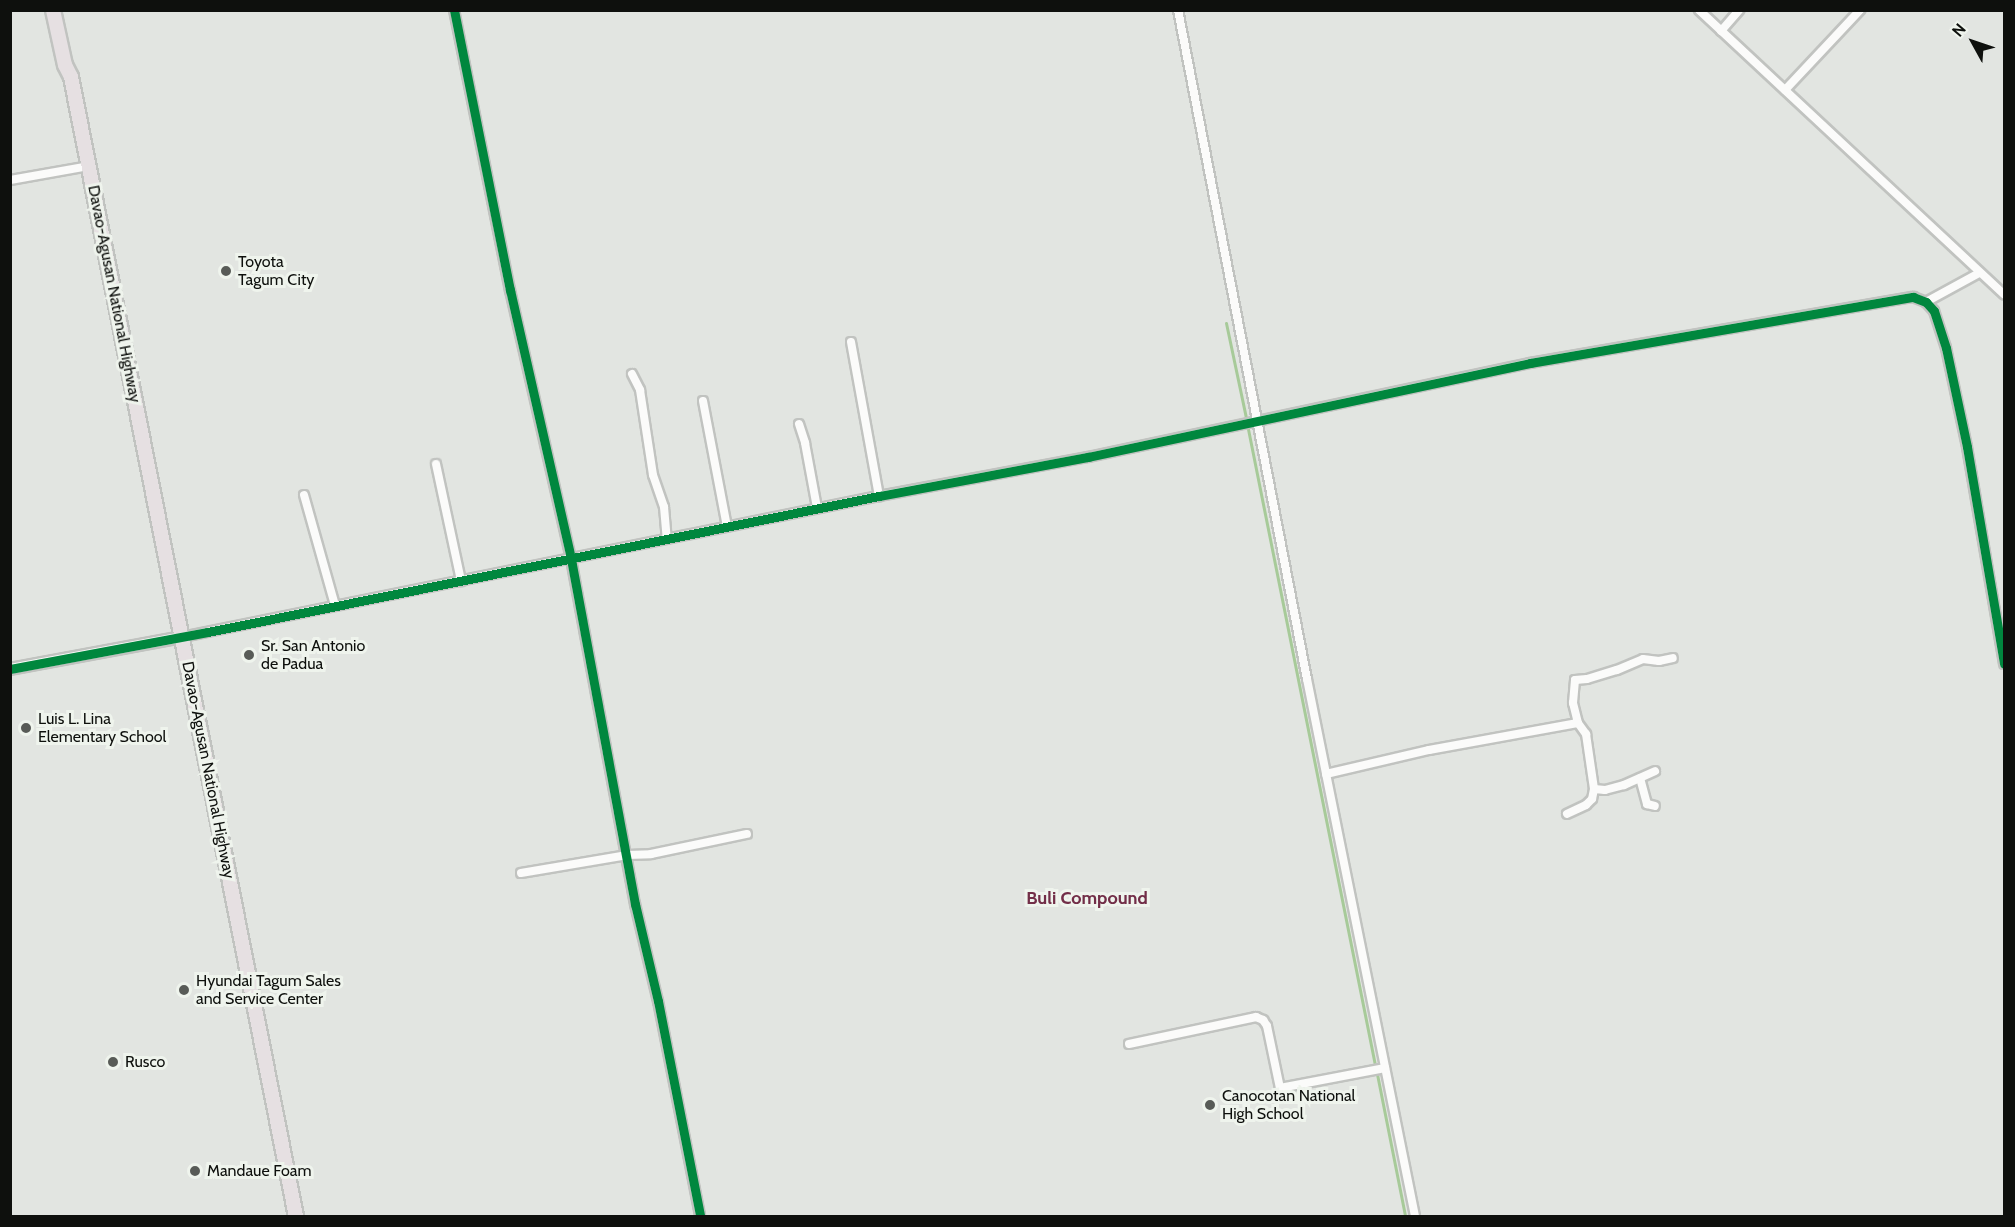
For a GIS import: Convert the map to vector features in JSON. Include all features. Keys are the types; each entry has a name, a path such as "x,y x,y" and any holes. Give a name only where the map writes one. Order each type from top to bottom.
{"highway":[{"name":"Davao-Agusan National Highway","path":"53,10 65,65 71,77 89,166 296,1216"},
{"name":"Davao-Agusan National Highway","path":"62,10 73,63 71,77"}],"street":[{"path":"454,10 510,290 570,559 700,1216"},
{"path":"1178,10 1256,422 1415,1216"},
{"path":"1698,10 2004,294"},
{"path":"1721,31 1739,10"},
{"path":"1785,90 1860,10"},
{"path":"10,180 89,166"},
{"path":"1926,302 1979,273"},
{"path":"10,669 182,637 817,508 1256,422 1540,361 1913,297 1926,302 1934,311 1946,348 1967,447 2004,663"},
{"path":"851,342 879,496"},
{"path":"632,374 640,390 653,475 664,507 667,539"},
{"path":"703,401 727,527"},
{"path":"799,424 805,443 817,508"},
{"path":"436,464 461,581"},
{"path":"304,495 334,605"},
{"path":"1567,814 1586,805 1592,799 1594,789 1586,734 1578,723 1573,703 1575,680 1587,679 1617,670 1643,659 1659,661 1673,658"},
{"path":"1326,774 1429,750 1578,723"},
{"path":"1594,789 1605,790 1655,771"},
{"path":"1640,778 1647,804 1655,806"},
{"path":"521,873 627,855 651,854 747,834"},
{"path":"1129,1044 1256,1017 1263,1020 1267,1026 1280,1088 1385,1068"}],"waterway":[{"path":"1226,323 1246,418"},
{"path":"1248,429 1375,1065"},
{"path":"1377,1074 1405,1216"}],"cycle path":[{"path":"454,10 510,290 571,559 635,904 658,1001 700,1216"},
{"path":"10,669 208,632 879,496 1088,457 1530,363 1913,297 1926,302 1934,311 1946,348 1967,447 2004,664"}],"place":[{"name":"Toyota Tagum City","path":"226,271"},
{"name":"Sr. San Antonio de Padua","path":"249,655"},
{"name":"Luis L. Lina Elementary School","path":"26,728"},
{"name":"Hyundai Tagum Sales and Service Center","path":"184,990"},
{"name":"Rusco","path":"113,1062"},
{"name":"Canocotan National High School","path":"1210,1105"},
{"name":"Mandaue Foam","path":"195,1171"}],"district":[{"name":"Buli Compound","path":"1087,898"}]}
